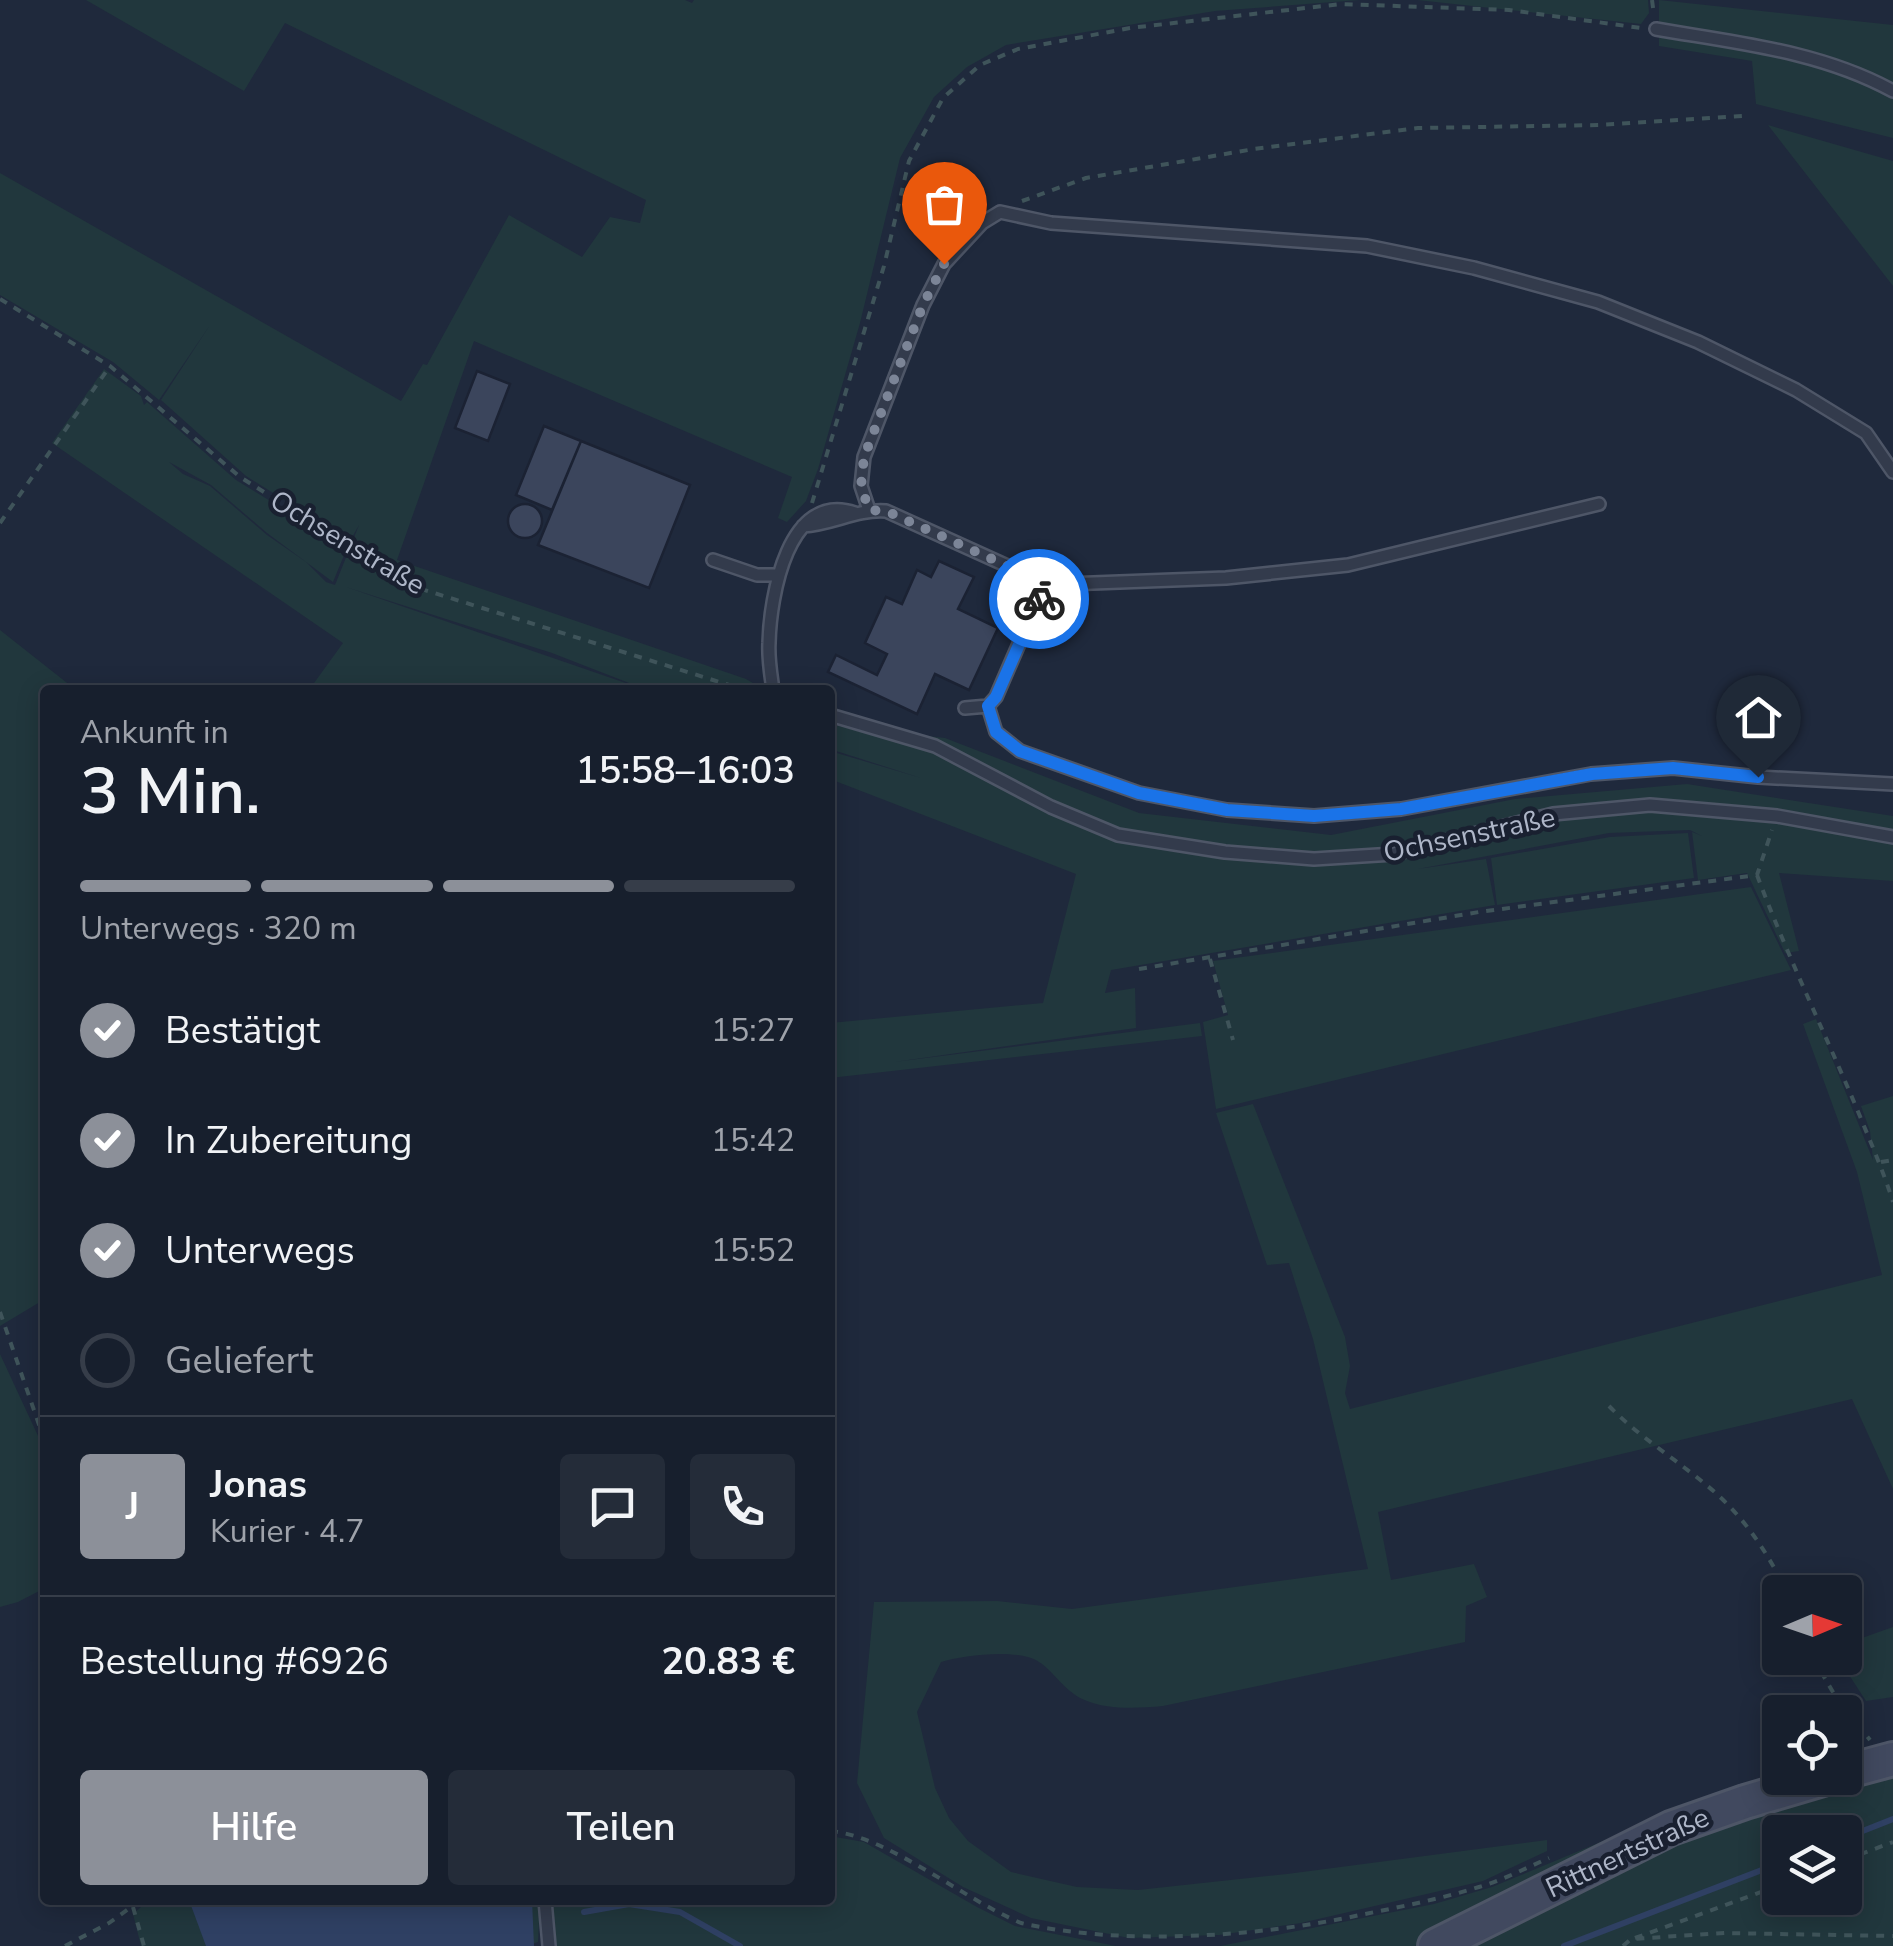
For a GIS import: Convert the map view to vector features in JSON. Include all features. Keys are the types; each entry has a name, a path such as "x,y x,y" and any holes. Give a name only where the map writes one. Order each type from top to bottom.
{"street":[{"name":"Rittnertstraße","path":"1445,1944 1671,1828 1769,1795"}],"lane":[{"path":"1656,30 1785,50 1856,70 1893,91"},
{"path":"862,511 864,457 923,305 944,264 982,222 1000,212 1051,223 1367,246 1474,268 1598,302 1698,342 1796,390 1866,433 1893,472"},
{"path":"772,685 768,644 778,576 786,554 803,526 843,508 886,511 1024,573 1040,585 1226,578 1348,565 1599,504"},
{"path":"713,560 756,575 778,576"},
{"path":"965,708 988,706 996,697 1035,609 1040,585"},
{"path":"988,706 996,732 1020,751 1139,793 1227,810 1314,816 1401,809 1592,774 1673,768 1893,784"},
{"name":"Ochsenstraße","path":"835,716 935,746 1052,808 1118,835 1226,852 1314,859 1394,854 1554,814 1650,806 1776,816 1893,837"},
{"path":"545,1905 549,1946"}],"path":[{"path":"803,526 826,464 884,266 909,162 943,98 980,65 1018,48 1130,28 1340,4 1509,10 1656,30"},
{"path":"1000,212 1086,178 1418,128 1600,125 1743,116"},
{"name":"Ochsenstraße","path":"0,299 110,366 240,477 415,588 729,685"},
{"path":"0,523 110,366"},
{"path":"1776,816 1756,875 1784,947 1881,1162 1893,1202"},
{"path":"1139,969 1479,912 1756,875"},
{"path":"1210,959 1233,1040"},
{"path":"1881,1162 1893,1160"},
{"path":"0,1312 40,1428"},
{"path":"1609,1406 1735,1512 1763,1546 1778,1575"},
{"path":"1823,1675 1837,1698 1882,1750"},
{"path":"835,1832 869,1840 1026,1925 1070,1936 1127,1942 1217,1941 1300,1928 1439,1898"},
{"path":"1862,1854 1893,1842"},
{"path":"1623,1946 1630,1939 1762,1891"},
{"path":"65,1946 135,1905"},
{"path":"133,1907 144,1946"},
{"path":"1630,1939 1725,1933 1893,1936"}],"green space":[{"path":"86,0 1360,0 1215,11 1006,45 967,67 934,97 900,158 860,323 818,469 806,501 787,522 778,518 792,477 474,341 397,560 756,685 634,685 552,653 346,587 631,685 313,685 343,643 52,443 104,369 141,396 144,405 147,402 236,480 347,548 333,582 211,485 169,462 183,474 210,486 326,582 335,585 359,525 350,541 246,476 161,400 210,325 159,400 113,362 0,295 0,173 401,401 423,364 427,365 509,215 582,257 610,217 640,223 646,200 285,23 244,91"},
{"path":"1417,0 1648,0 1649,13 1641,24"},
{"path":"1659,0 1893,25 1893,138 1756,104 1752,61 1659,46"},
{"path":"1768,125 1893,161 1893,286"},
{"path":"0,630 70,685 40,685 40,1302 0,1326"},
{"path":"835,726 945,738 1139,813 1331,835 1515,799 1687,784 1893,816 1893,881 1779,873 1799,951 1785,953 1747,873 1698,880 1692,832 1702,836 1690,830 1609,833 1418,869 1486,859 1495,905 1111,970 1105,993 1135,988 1136,1028 894,1062 1200,1023 1202,1036 835,1077 835,1023 1043,1003 1076,874 835,781 835,752 921,778 835,751"},
{"path":"1688,833 1694,878 1497,905 1491,858 1610,837"},
{"path":"1751,887 1791,970 1216,1109 1203,1022 1228,1015 1213,961"},
{"path":"1816,1019 1873,1160 1870,1131 1861,1106 1893,1096 1893,1489 1852,1399 1378,1512 1391,1580 1474,1564 1487,1597 1466,1606 1465,1642 1163,1706 1134,1708 1087,1701 1030,1658 977,1655 941,1662 917,1712 935,1788 949,1818 968,1841 1011,1872 1077,1887 1138,1890 1547,1840 1547,1851 1483,1881 1301,1923 1219,1935 1129,1938 1031,1918 963,1887 884,1838 857,1783 874,1602 997,1601 1072,1609 1368,1569 1313,1339 1289,1263 1267,1265 1216,1113 1253,1104 1345,1337 1350,1366 1345,1393 1350,1409 1882,1275 1857,1172 1803,1024"},
{"path":"0,1354 40,1440 40,1591 0,1607"},
{"path":"1893,1627 1893,1697 1866,1701 1849,1675 1862,1675 1862,1638"},
{"path":"1893,1775 1893,1946 1472,1946 1682,1837 1825,1795 1862,1795 1862,1784"},
{"path":"1762,1779 1762,1786 1415,1946 1220,1946 1434,1904 1492,1887"},
{"path":"835,1837 864,1842 1015,1926 1116,1946 555,1946 553,1905 835,1905"},
{"path":"143,1905 540,1905 538,1942 526,1946 141,1946 133,1914"}],"water":[{"path":"191,1905 532,1905 534,1946 206,1946"}],"building":[{"path":"477,371 510,384 488,441 455,428"},
{"path":"544,426 581,441 552,510 516,495"},
{"path":"581,441 690,485 649,588 538,545"},
{"path":"525,504 537,509 542,521 537,533 525,538 513,533 508,521 513,509"},
{"path":"939,561 974,577 958,609 998,628 969,690 935,674 917,714 828,672 836,655 877,675 887,654 865,643 886,597 902,604 917,570 931,577"}],"waterway":[{"path":"1862,1831 1893,1819"},
{"path":"1564,1946 1762,1870"},
{"path":"584,1912 623,1905"},
{"path":"635,1905 680,1912 740,1946"}],"way so far":[{"path":"944,264 923,305 864,457 861,486 869,510 886,511 1034,578 1040,585 1039,599"}],"route":[{"path":"1039,599 996,697 988,706 996,732 1020,751 1139,793 1227,810 1314,816 1401,809 1592,774 1673,768 1758,777"}]}
